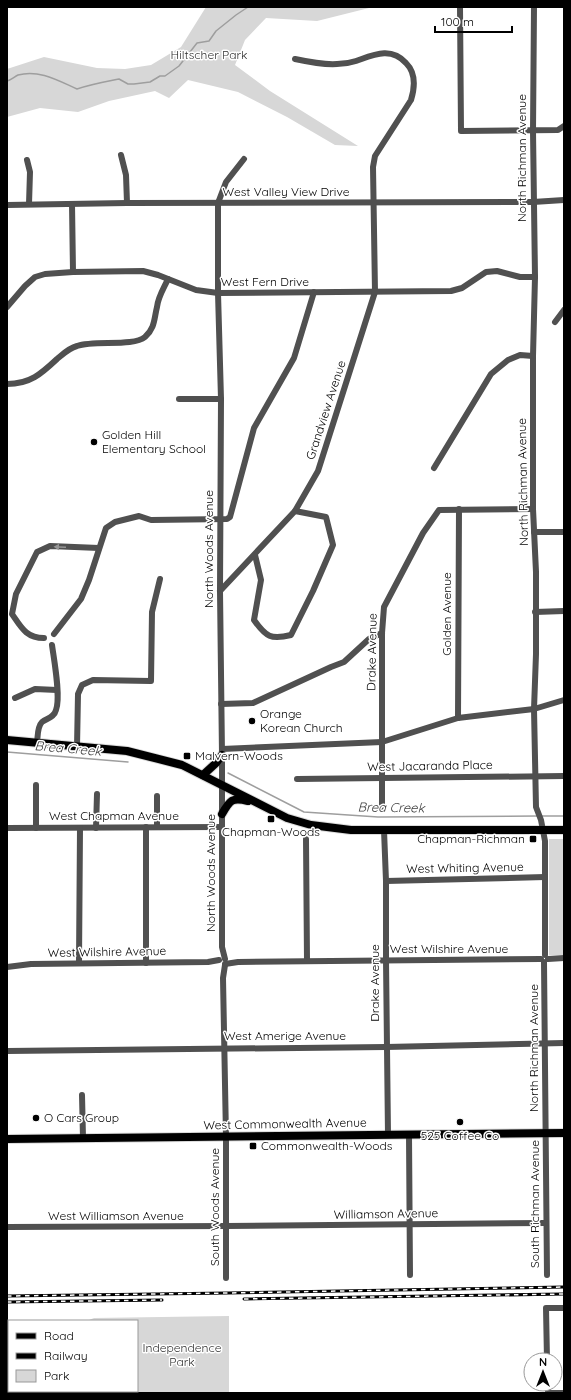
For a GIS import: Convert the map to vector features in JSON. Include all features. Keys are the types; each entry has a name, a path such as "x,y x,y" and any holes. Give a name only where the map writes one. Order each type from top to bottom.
{"main road":[{"path":"7,740 127,751 182,765 287,818 311,825 352,830 564,830"},
{"path":"203,775 216,763 222,752"},
{"path":"222,814 232,800 240,799 258,803"},
{"name":"West Commonwealth Avenue","path":"7,1139 564,1133"}],"street":[{"path":"460,7 460,131 558,130 564,126"},
{"name":"North Richman Avenue","path":"534,7 533,202 535,277 533,356 533,509 536,654 534,709 536,807 541,820 545,841 546,1134"},
{"name":"Grandview Avenue","path":"220,591 295,511 318,471 375,292 373,167 375,156 411,100 413,91 414,80 411,68 402,58 392,53 380,53 354,62 338,64 320,64 295,59"},
{"path":"121,155 126,175 127,203"},
{"name":"North Woods Avenue","path":"226,1137 222,962 220,591 221,400 218,293 218,203 226,182 244,159"},
{"path":"27,160 30,172 29,204"},
{"name":"West Valley View Drive","path":"7,205 127,203 533,202 564,200"},
{"path":"72,204 73,272"},
{"name":"West Fern Drive","path":"7,307 35,277 45,274 73,272 143,271 158,275 196,290 218,293 451,291 462,288 486,272 496,271 520,276 535,277"},
{"path":"7,384 28,381 36,377 66,351 75,346 92,343 131,342 144,338 153,329 157,306 168,279"},
{"path":"54,634 81,599 89,580 106,528 115,522 138,516 152,520 227,519 230,517 254,428 294,358 314,292"},
{"path":"556,322 564,310"},
{"path":"434,468 491,374 508,360 520,355 533,356"},
{"path":"179,399 221,400"},
{"path":"459,509 533,509"},
{"name":"Drake Avenue","path":"382,809 382,633 384,606 423,533 439,510 459,509"},
{"name":"Golden Avenue","path":"458,718 459,509"},
{"path":"255,555 261,580 254,620 263,633 277,639 291,635 313,591 333,545 326,517 295,511"},
{"path":"534,532 564,532"},
{"path":"44,638 34,636 26,632 12,614 16,594 37,552 50,546 99,548"},
{"path":"77,747 78,694 82,685 93,680 151,681 152,612 160,579"},
{"path":"535,612 564,612"},
{"path":"221,704 253,704 344,662 369,639 382,633"},
{"path":"37,743 39,727 42,722 53,716 57,710 57,690 52,645"},
{"path":"15,698 35,688 57,690"},
{"path":"222,752 382,742 458,718 534,709 564,700"},
{"name":"West Jacaranda Place","path":"297,779 564,776"},
{"path":"36,785 36,828"},
{"path":"96,828 97,794"},
{"path":"157,796 157,827"},
{"path":"146,827 146,962"},
{"name":"West Chapman Avenue","path":"7,828 222,827"},
{"path":"79,963 80,828"},
{"name":"Drake Avenue","path":"384,830 386,881 386,1047 388,1135"},
{"path":"306,839 307,961"},
{"name":"West Whiting Avenue","path":"386,881 545,878"},
{"name":"West Wilshire Avenue","path":"7,967 31,964 79,963 564,958"},
{"name":"West Amerige Avenue","path":"7,1051 386,1047 564,1043"},
{"path":"82,1095 83,1138"},
{"name":"South Richman Avenue","path":"546,1134 547,1275"},
{"path":"409,1135 410,1275"},
{"name":"South Woods Avenue","path":"226,1137 226,1278"},
{"name":"Williamson Avenue","path":"226,1226 546,1223"},
{"name":"West Williamson Avenue","path":"7,1227 226,1226"},
{"path":"547,1352 546,1308 564,1308"},
{"path":"548,1393 564,1393"}],"green space":[{"name":"Hiltscher Park","path":"206,7 373,7 317,21 266,18 245,40 235,65 270,91 358,146 335,145 287,117 238,92 188,80 169,98 155,91 109,101 78,112 40,108 7,117 7,69 44,57 97,68 125,69 151,65 181,47"},
{"path":"549,839 564,839 564,955 549,955"},
{"name":"Independence Park","path":"229,1316 229,1393 38,1393 138,1392 138,1320 89,1320 94,1318"}],"waterway":[{"path":"7,81 18,75 34,74 56,79 77,89 119,79 128,84 150,82 160,76 165,76 179,66 197,43 209,41 216,31 248,7"},
{"name":"Brea Creek","path":"7,752 128,762"},
{"name":"Brea Creek","path":"228,773 304,812 378,817 538,816"},
{"name":"Brea Creek","path":"542,816 564,816"}],"railway":[{"path":"7,1296 564,1287"},
{"path":"244,1299 564,1294"},
{"path":"7,1302 162,1300"}],"place":[{"name":"Golden Hill Elementary School","path":"94,442"},
{"name":"Orange Korean Church","path":"252,721"},
{"name":"Malvern-Woods","path":"187,756"},
{"name":"Chapman-Woods","path":"271,819"},
{"name":"Chapman-Richman","path":"533,839"},
{"name":"O Cars Group","path":"36,1118"},
{"name":"525 Coffee Co","path":"460,1122"},
{"name":"Commonwealth-Woods","path":"253,1146"}]}
